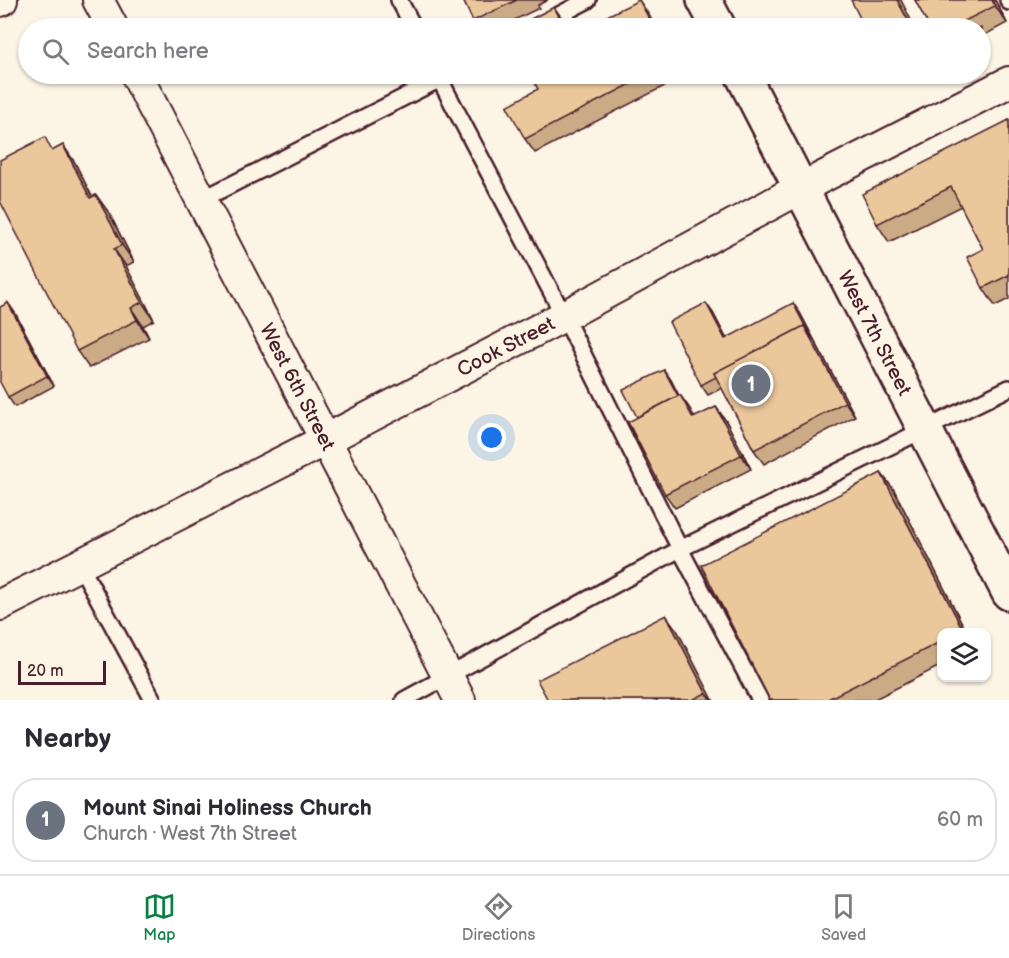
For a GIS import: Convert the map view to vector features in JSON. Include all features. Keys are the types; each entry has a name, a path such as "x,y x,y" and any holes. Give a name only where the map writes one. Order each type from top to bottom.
{"main road":[{"path":"705,0 714,18"},
{"name":"West 7th Street","path":"747,84 1009,593"}],"street":[{"path":"98,0 108,18"},
{"name":"Cook Street","path":"0,605 564,316 801,188 1009,82"},
{"name":"West 6th Street","path":"141,84 454,688"}],"lane":[{"path":"399,0 409,18"},
{"path":"553,18 588,0"},
{"path":"201,200 425,84"},
{"path":"447,84 680,549 760,700"},
{"path":"404,700 454,688 680,549 1009,388"},
{"path":"80,566 153,700"}],"building":[{"path":"463,0 517,0 479,18 472,18"},
{"path":"639,0 649,18 603,18"},
{"path":"851,0 897,0 907,18 860,18"},
{"path":"915,0 992,0 995,6 970,18 925,18"},
{"path":"554,7 560,18 533,18"},
{"path":"535,84 631,84 525,139 507,106 538,89"},
{"path":"1009,120 1009,275 983,288 967,257 983,249 951,187 877,224 862,194"},
{"path":"45,137 52,151 63,145 90,198 96,195 122,245 114,249 142,302 131,308 137,320 77,351 0,201 0,160"},
{"path":"8,303 47,376 8,397 0,382 0,307"},
{"path":"706,303 725,339 793,303 807,330 804,326 714,373 716,377 701,385 669,322"},
{"path":"804,326 845,402 754,450 714,373"},
{"path":"664,370 678,396 637,417 623,390"},
{"path":"680,395 693,418 716,407 741,455 665,494 628,422"},
{"path":"881,473 962,628 937,628 937,644 826,700 770,700 701,565"},
{"path":"666,615 706,693 692,700 548,700 537,680"}],"place":[{"name":"Mount Sinai Holiness Church","path":"751,384"}]}
